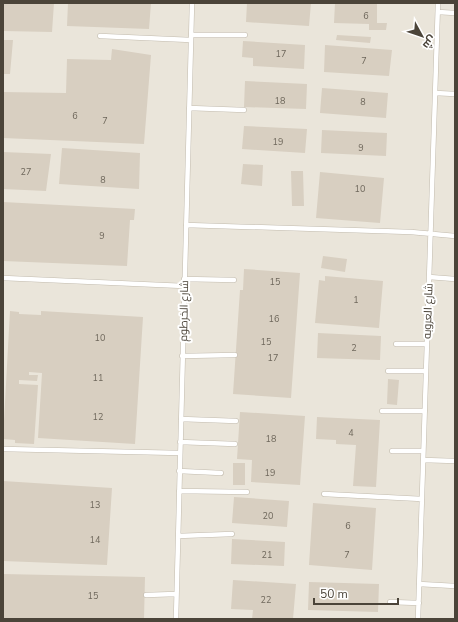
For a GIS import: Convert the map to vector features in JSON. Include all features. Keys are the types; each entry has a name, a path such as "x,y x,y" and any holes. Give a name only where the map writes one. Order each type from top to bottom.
{"lane":[{"name":"شارع الخرطوم","path":"176,619 192,3"},
{"name":"شارع العروبه","path":"418,619 438,3"},
{"path":"438,12 455,13"},
{"path":"100,36 191,38 246,35"},
{"path":"435,93 455,94"},
{"path":"189,108 244,110"},
{"path":"186,225 455,236"},
{"path":"3,278 184,286"},
{"path":"429,278 455,279"},
{"path":"184,279 234,280"},
{"path":"396,344 427,344"},
{"path":"182,356 235,355"},
{"path":"388,370 426,371"},
{"path":"382,411 425,411"},
{"path":"181,419 236,421"},
{"path":"180,442 235,444"},
{"path":"3,449 180,453"},
{"path":"392,451 423,451"},
{"path":"423,460 455,461"},
{"path":"180,471 221,473"},
{"path":"179,491 247,492"},
{"path":"324,494 422,499"},
{"path":"178,536 232,534"},
{"path":"419,584 455,586"},
{"path":"146,595 176,594"},
{"path":"390,602 419,603"}],"shaded area":[{"path":"3,3 455,3 455,619 3,619"}],"building":[{"path":"3,3 54,3 52,32 3,31"},
{"path":"68,3 151,3 149,29 67,26"},
{"path":"247,3 311,3 309,26 246,22"},
{"path":"335,3 377,3 377,23 387,23 386,30 369,30 369,24 334,23"},
{"path":"337,35 371,37 370,43 336,40"},
{"path":"3,40 13,40 10,74 3,74"},
{"path":"243,41 305,45 304,69 253,66 253,58 242,57"},
{"path":"325,45 392,50 389,76 324,72"},
{"path":"112,49 151,55 144,144 3,138 3,92 66,93 67,59 111,60"},
{"path":"245,81 307,84 306,109 244,107"},
{"path":"322,88 388,93 386,118 320,113"},
{"path":"244,126 307,129 305,153 242,149"},
{"path":"322,130 387,133 386,156 321,153"},
{"path":"62,148 140,153 139,189 59,184"},
{"path":"3,152 51,154 46,191 3,189"},
{"path":"243,164 263,165 262,186 241,184"},
{"path":"291,171 303,171 304,206 292,206"},
{"path":"320,172 384,178 380,223 316,218"},
{"path":"3,202 135,209 134,220 130,220 127,266 3,261"},
{"path":"323,256 347,259 345,272 321,268"},
{"path":"244,269 300,273 291,398 233,394 240,290 243,290"},
{"path":"325,276 383,281 379,328 315,323 319,280 325,281"},
{"path":"10,311 19,312 19,314 41,315 41,311 143,317 135,444 38,438 42,373 29,372 29,375 38,375 37,381 19,380 19,384 38,385 34,444 15,443 15,440 3,439"},
{"path":"318,333 381,336 380,360 317,358"},
{"path":"388,379 399,380 397,405 387,404"},
{"path":"240,412 305,416 300,485 251,482 252,460 237,459"},
{"path":"317,417 380,420 376,487 353,486 356,445 336,444 336,440 316,439"},
{"path":"233,463 245,463 245,485 233,485"},
{"path":"3,481 112,488 107,565 3,561"},
{"path":"234,497 289,501 287,527 232,523"},
{"path":"313,503 376,508 372,570 309,565"},
{"path":"232,539 285,542 284,566 231,564"},
{"path":"3,574 145,577 144,619 3,619"},
{"path":"233,580 296,584 293,619 252,619 253,610 231,609"},
{"path":"309,582 379,584 378,612 308,610"}]}
